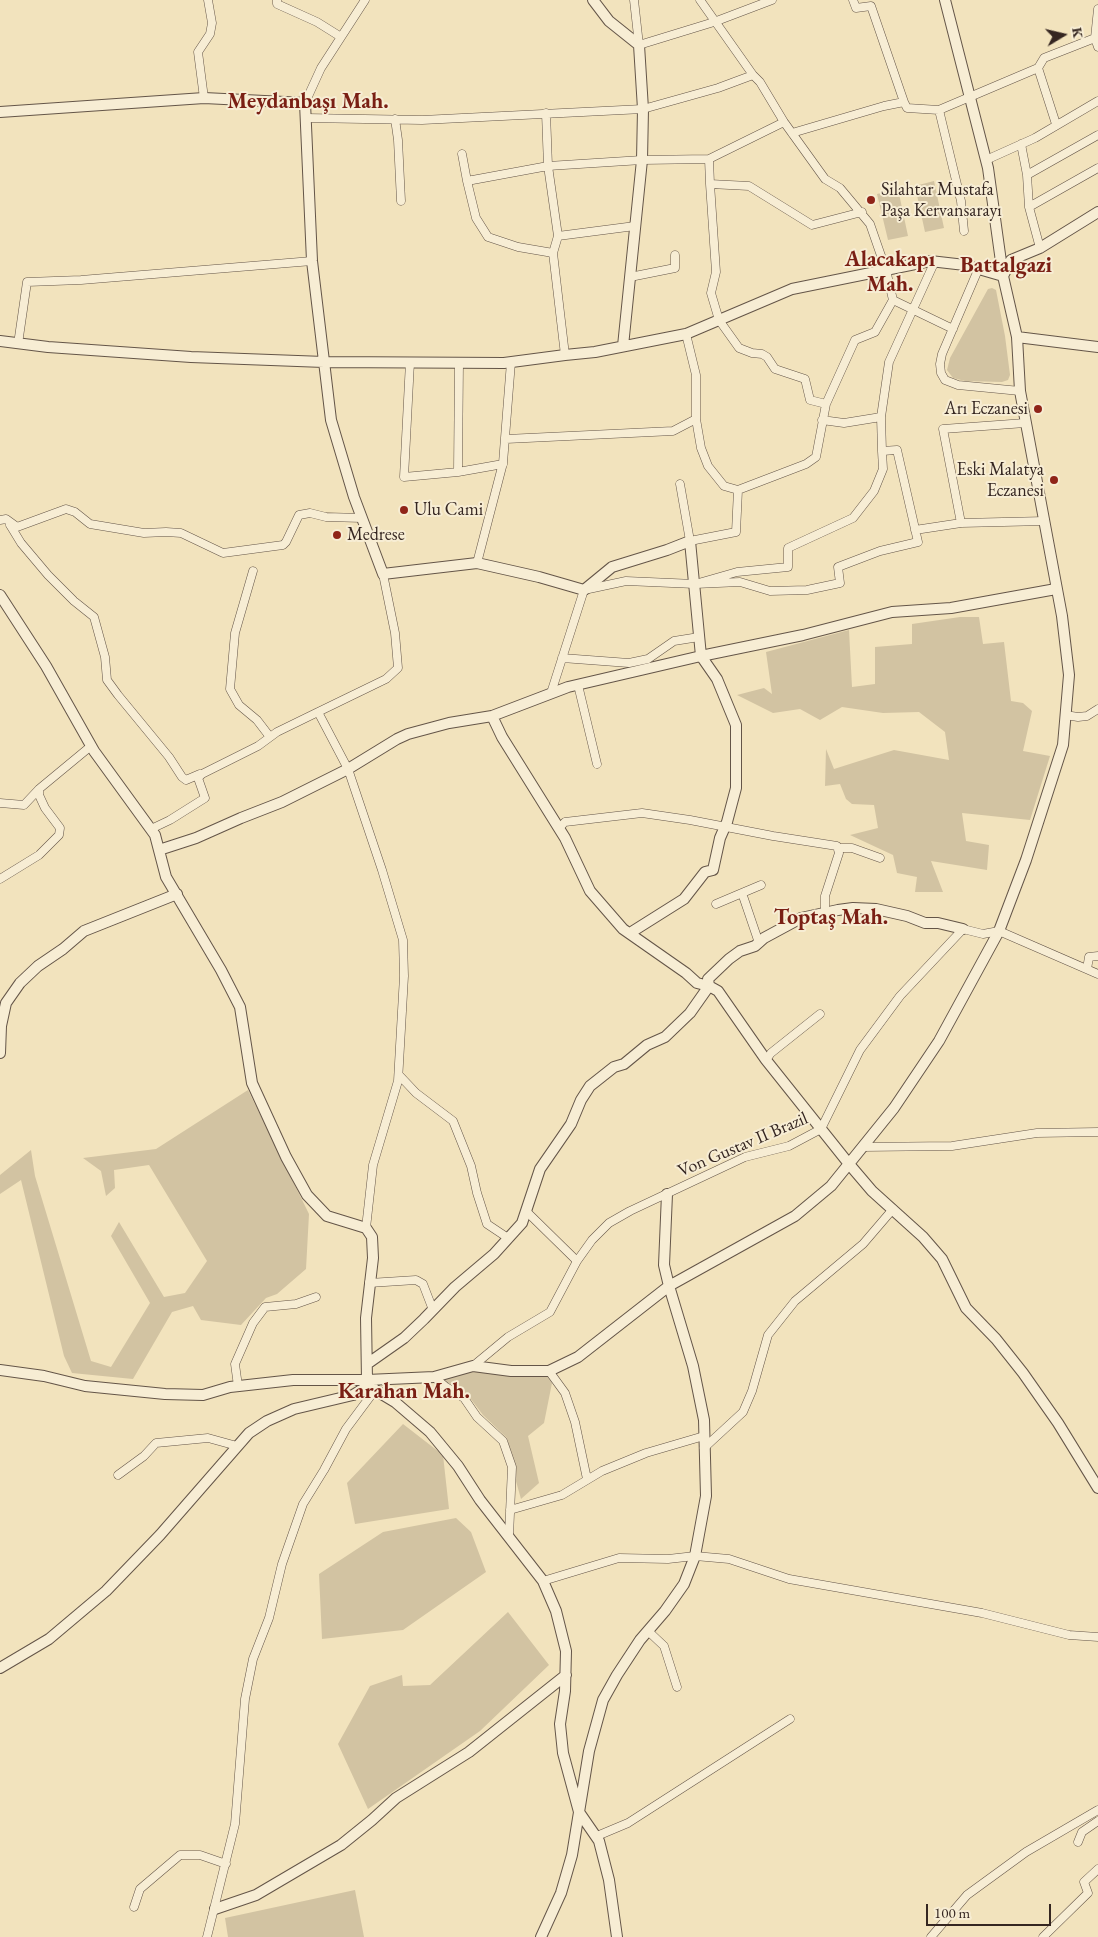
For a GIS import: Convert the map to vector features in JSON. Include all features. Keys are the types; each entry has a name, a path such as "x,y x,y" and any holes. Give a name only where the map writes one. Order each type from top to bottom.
{"street":[{"path":"204,98 198,52 210,34 212,23 208,0"},
{"path":"277,0 277,4 317,22 341,37"},
{"path":"3,519 48,574 74,601 94,617 105,657 106,680 186,780 258,746 270,737 386,679 398,668 395,633 383,574 362,518 331,420 312,261 305,103 320,68 365,0"},
{"path":"593,0 608,21 639,45"},
{"path":"623,346 642,160 643,109 634,0"},
{"path":"686,334 696,376 696,419 701,448 708,466 724,486 738,490 806,464 816,458 826,404 855,340 875,332 893,300 886,270 870,224 862,212 840,188 825,179 808,157 760,82 714,22 700,0"},
{"path":"639,45 714,22 772,0"},
{"path":"853,0 856,8 871,6 907,108 939,110 1038,68 1044,58 1095,38"},
{"path":"0,1370 44,1376 85,1386 165,1394 203,1394 238,1386 293,1380 371,1385 434,1376 474,1366 512,1371 549,1371 578,1357 669,1286 795,1216 831,1186 894,1108 939,1041 999,931 1026,860 1063,745 1068,675 1062,616 1020,391 1017,337 1003,276 997,223 986,160 946,0"},
{"path":"1098,9 1095,38 1098,47"},
{"path":"1038,68 1056,124"},
{"path":"306,118 422,120 643,109 718,88 753,75"},
{"path":"0,112 204,98 305,103"},
{"path":"986,160 1022,144 1098,101"},
{"path":"792,133 904,102"},
{"path":"939,110 960,201 964,231"},
{"path":"546,113 548,166 558,236 553,253 565,356"},
{"path":"395,119 401,200"},
{"path":"467,181 548,166 642,160 708,159 784,122"},
{"path":"1027,175 1098,136"},
{"path":"1022,144 1027,175 1029,207 1040,248"},
{"path":"462,154 476,218 488,238 518,247 553,253"},
{"path":"708,159 716,272 711,293 719,320 739,348 752,353 762,354 767,357 775,369 805,378 810,400 826,404"},
{"path":"1029,207 1098,168"},
{"path":"710,184 749,186 812,225 862,212"},
{"path":"1003,276 1011,260 1040,248 1098,212"},
{"path":"558,236 635,226"},
{"path":"630,277 675,268 675,255"},
{"path":"18,344 27,282 91,279 312,261"},
{"path":"0,341 48,347 191,357 324,362 511,362 565,356 686,334 792,289 930,261 965,265 1003,276"},
{"path":"695,584 737,572 788,567 788,548 853,518 874,491 883,469 881,417 889,362 935,261"},
{"path":"978,270 940,364 941,373 945,380 958,385 1020,391"},
{"path":"893,300 953,329"},
{"path":"1017,337 1098,344"},
{"path":"410,362 404,477 458,472 503,464"},
{"path":"458,472 459,362"},
{"path":"477,563 503,464 511,362"},
{"path":"822,420 844,423 881,417"},
{"path":"506,439 673,431 696,419"},
{"path":"961,523 943,429 1026,423"},
{"path":"383,574 477,563 539,577 584,590 626,581 695,584 740,582 770,592 807,590 840,583 838,567 880,551 918,542 897,450 882,451"},
{"path":"630,934 684,899 706,872 712,870 736,788 736,725 717,679 701,656 690,541 680,484"},
{"path":"551,693 584,590 612,568 690,541 736,532 738,490"},
{"path":"3,519 17,527 66,509 76,512 90,524 144,534 181,533 223,554 282,546 286,542 299,515 310,513 326,517 362,518"},
{"path":"915,530 961,523 1045,521"},
{"path":"253,571 235,633 230,689 239,705 257,720 270,737"},
{"path":"160,850 196,838 282,802 348,770 408,734 449,723 492,716 578,684 804,635 892,612 951,608 1056,589"},
{"path":"0,595 46,666 91,746 155,835 166,877 221,970 240,1007 252,1083 286,1157 303,1188 327,1216 366,1228 372,1237 373,1258 366,1318 367,1364 371,1385 303,1504 282,1564 269,1618 253,1659 245,1699 234,1824 226,1864 207,1937"},
{"path":"562,658 629,663 648,659 674,642 699,637"},
{"path":"578,684 597,764"},
{"path":"1065,715 1087,716 1098,709"},
{"path":"318,712 348,770 382,870 403,940 404,976 398,1081 373,1165 366,1228"},
{"path":"492,716 502,737 559,828 590,891 623,929 686,973 697,983 710,986 718,991 766,1060 849,1164 872,1191 923,1237 942,1259 966,1308 996,1339 1023,1373 1058,1423 1098,1488"},
{"path":"0,803 24,806 39,790 91,746"},
{"path":"151,829 170,820 205,798 198,778 202,774"},
{"path":"0,879 39,855 59,835 60,828 46,808 39,795 39,790"},
{"path":"559,828 565,822 642,813 838,846 839,848 852,848 880,858"},
{"path":"825,913 825,896 839,848"},
{"path":"716,904 760,885"},
{"path":"742,893 759,942"},
{"path":"0,1053 1,1026 6,1003 20,983 38,966 63,949 84,931 177,894"},
{"path":"710,986 708,979 740,951 755,946 801,918 852,908 876,909 907,916 925,923 938,923 983,934 999,931 1098,974"},
{"name":"Von Gustav II Brazil","path":"474,1366 508,1337 550,1312 578,1261 592,1240 609,1224 630,1210 745,1157 789,1146 821,1129 860,1050 900,996 963,929"},
{"path":"1087,969 1089,957 1098,956"},
{"path":"367,1364 404,1338 455,1287 488,1260 522,1223 540,1169 571,1124 581,1100 590,1086 614,1067 624,1064 647,1045 665,1037 690,1013 710,986"},
{"path":"766,1060 771,1053 820,1014"},
{"path":"398,1075 416,1093 453,1121 471,1166 487,1224 508,1238"},
{"path":"862,1147 952,1146 1037,1133 1098,1132"},
{"path":"541,1937 561,1893 572,1855 590,1751 603,1700 617,1674 648,1630 666,1611 684,1584 695,1556 706,1496 704,1420 693,1366 664,1265 666,1194"},
{"path":"704,1448 743,1412 752,1391 768,1335 795,1301 863,1244 893,1209"},
{"path":"527,1212 578,1261"},
{"path":"369,1283 416,1280 423,1284 433,1310"},
{"path":"238,1386 235,1364 253,1323 265,1307 296,1304 316,1297"},
{"path":"549,1371 565,1394 588,1479"},
{"path":"434,1376 446,1387 464,1398 477,1417 503,1440 512,1467 509,1536"},
{"path":"0,1668 50,1638 106,1591 166,1528 248,1433 280,1414 310,1404 353,1395 371,1385"},
{"path":"371,1385 395,1402 430,1432 458,1466 480,1500 543,1581 556,1611 566,1652 566,1675 560,1724 563,1753 579,1812 597,1836 609,1880 617,1937"},
{"path":"510,1510 562,1495 602,1471 646,1453 704,1436"},
{"path":"118,1475 144,1456 156,1443 208,1438 237,1446"},
{"path":"543,1581 619,1558 668,1559 695,1556 729,1559 789,1578 982,1613 1069,1634 1098,1637"},
{"path":"648,1630 664,1646 677,1687"},
{"path":"214,1909 256,1895 340,1845 396,1798 469,1752 566,1675"},
{"path":"597,1836 628,1823 790,1719"},
{"path":"931,1937 967,1895 1026,1852 1098,1810"},
{"path":"1078,1842 1082,1832 1098,1821"},
{"path":"134,1907 140,1889 180,1855 200,1855 226,1864"},
{"path":"1043,1937 1088,1893 1084,1882 1098,1869"}],"shaded area":[{"path":"934,181 944,228 925,232 915,186"},
{"path":"898,189 908,236 888,240 877,194"},
{"path":"988,289 996,290 1005,336 1010,375 1008,380 1002,382 965,381 953,378 947,370 950,358"},
{"path":"960,617 979,617 983,644 1004,642 1011,701 1023,703 1032,711 1023,751 1050,756 1030,820 962,813 966,841 989,845 987,870 931,861 943,892 915,892 917,877 897,873 893,855 850,835 878,828 874,805 852,804 846,799 840,784 825,786 826,749 834,769 894,750 949,760 945,732 919,712 883,713 842,707 820,720 800,709 773,713 737,695 764,688 772,694 766,652 849,630 852,687 875,684 875,647 912,644 912,624"},
{"path":"248,1090 309,1214 306,1269 277,1294 266,1298 241,1325 201,1320 193,1306 172,1312 133,1379 72,1373 64,1356 21,1180 0,1194 0,1175 31,1150 35,1176 91,1361 111,1367 150,1303 111,1236 119,1222 164,1297 185,1293 207,1261 149,1165 114,1170 115,1188 106,1196 101,1171 83,1158 156,1149"},
{"path":"473,1366 549,1371 552,1383 544,1423 528,1436 539,1483 521,1499 512,1467 507,1438 483,1415 467,1394 438,1380"},
{"path":"403,1424 443,1455 449,1509 355,1524 347,1483"},
{"path":"456,1518 471,1532 486,1572 403,1630 322,1639 319,1574 383,1532"},
{"path":"508,1612 549,1665 480,1731 368,1809 338,1744 370,1686 402,1675 403,1686 430,1685"},
{"path":"355,1890 364,1937 228,1937 225,1918"}],"place":[{"name":"Silahtar Mustafa Paşa Kervansarayı","path":"871,200"},
{"name":"Arı Eczanesi","path":"1038,409"},
{"name":"Eski Malatya Eczanesi","path":"1054,480"},
{"name":"Ulu Cami","path":"404,510"},
{"name":"Medrese","path":"337,535"}],"district":[{"name":"Meydanbaşı Mah.","path":"308,102"},
{"name":"Battalgazi","path":"1006,266"},
{"name":"Alacakapı Mah.","path":"890,272"},
{"name":"Toptaş Mah.","path":"831,918"},
{"name":"Karahan Mah.","path":"404,1392"}]}
